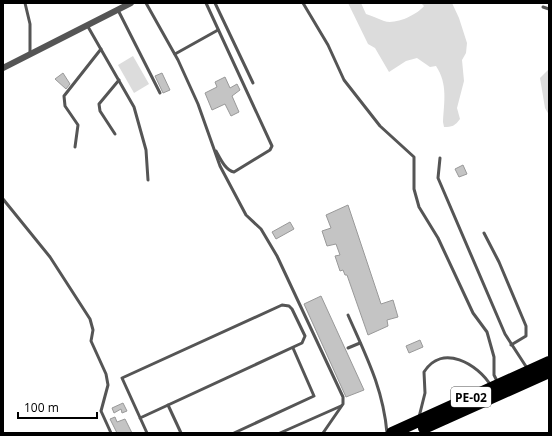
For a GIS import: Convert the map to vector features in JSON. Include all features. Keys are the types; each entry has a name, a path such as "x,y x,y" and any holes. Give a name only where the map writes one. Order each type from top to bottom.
{"highway":[{"name":"PE-02","path":"392,433 549,362"},
{"name":"PE-02","path":"412,433 549,372"}],"street":[{"path":"3,68 131,3"}],"lane":[{"path":"25,3 30,24 30,54"},
{"path":"146,3 175,54 198,104 220,166 246,215 262,229 277,256 343,397 342,405 323,433"},
{"path":"206,3 272,146 270,150 234,172 230,172 223,164 211,142"},
{"path":"215,3 254,83"},
{"path":"303,3 328,45 344,80 380,126 414,157 414,190 419,207 438,238 473,313 489,337 494,356 495,386"},
{"path":"543,7 549,9"},
{"path":"118,10 160,93"},
{"path":"87,25 134,107 146,150 148,180"},
{"path":"175,54 218,30"},
{"path":"75,147 78,125 65,106 64,96 101,49"},
{"path":"115,134 100,111 99,104 119,80"},
{"path":"440,158 438,178 505,334 524,365 530,370"},
{"path":"3,199 50,257 90,319 93,330 91,341 106,374 108,385 101,411 111,433"},
{"path":"484,233 499,262 526,326 526,336 511,345"},
{"path":"140,418 302,343 305,336 292,309 284,305 122,378 140,418 147,433"},
{"path":"348,315 378,383 385,409 387,433"},
{"path":"348,348 360,343"},
{"path":"234,433 314,396 292,348"},
{"path":"418,421 424,394 424,372 432,364 452,357 473,368 495,386"},
{"path":"280,433 342,405"},
{"path":"168,406 181,433"}],"shaded area":[{"path":"348,3 361,3 366,14 384,21 394,22 416,13 424,6 421,3 452,3 459,18 467,43 466,53 462,60 464,81 457,108 460,119 455,125 444,127 444,86 436,66 430,67 417,58 406,61 389,72 375,48 368,44"},
{"path":"133,56 149,84 134,93 118,65"},
{"path":"549,69 549,115 545,108 540,78"}],"building":[{"path":"63,73 70,84 66,89 55,79"},
{"path":"162,73 170,90 163,93 155,76"},
{"path":"225,77 230,88 237,84 240,90 232,96 239,112 231,116 225,104 212,110 205,93 217,87 215,82"},
{"path":"463,165 467,174 459,177 455,169"},
{"path":"348,205 381,304 393,300 398,317 387,320 388,326 368,335 347,275 345,275 343,270 340,271 335,256 340,255 336,244 327,246 322,231 331,228 326,215"},
{"path":"290,222 294,229 276,239 272,232"},
{"path":"321,296 364,390 346,397 304,304"},
{"path":"420,340 423,347 409,353 406,346"},
{"path":"123,403 127,411 122,413 121,409 114,413 112,408"},
{"path":"115,417 117,422 125,419 132,433 117,433 110,419"}]}
